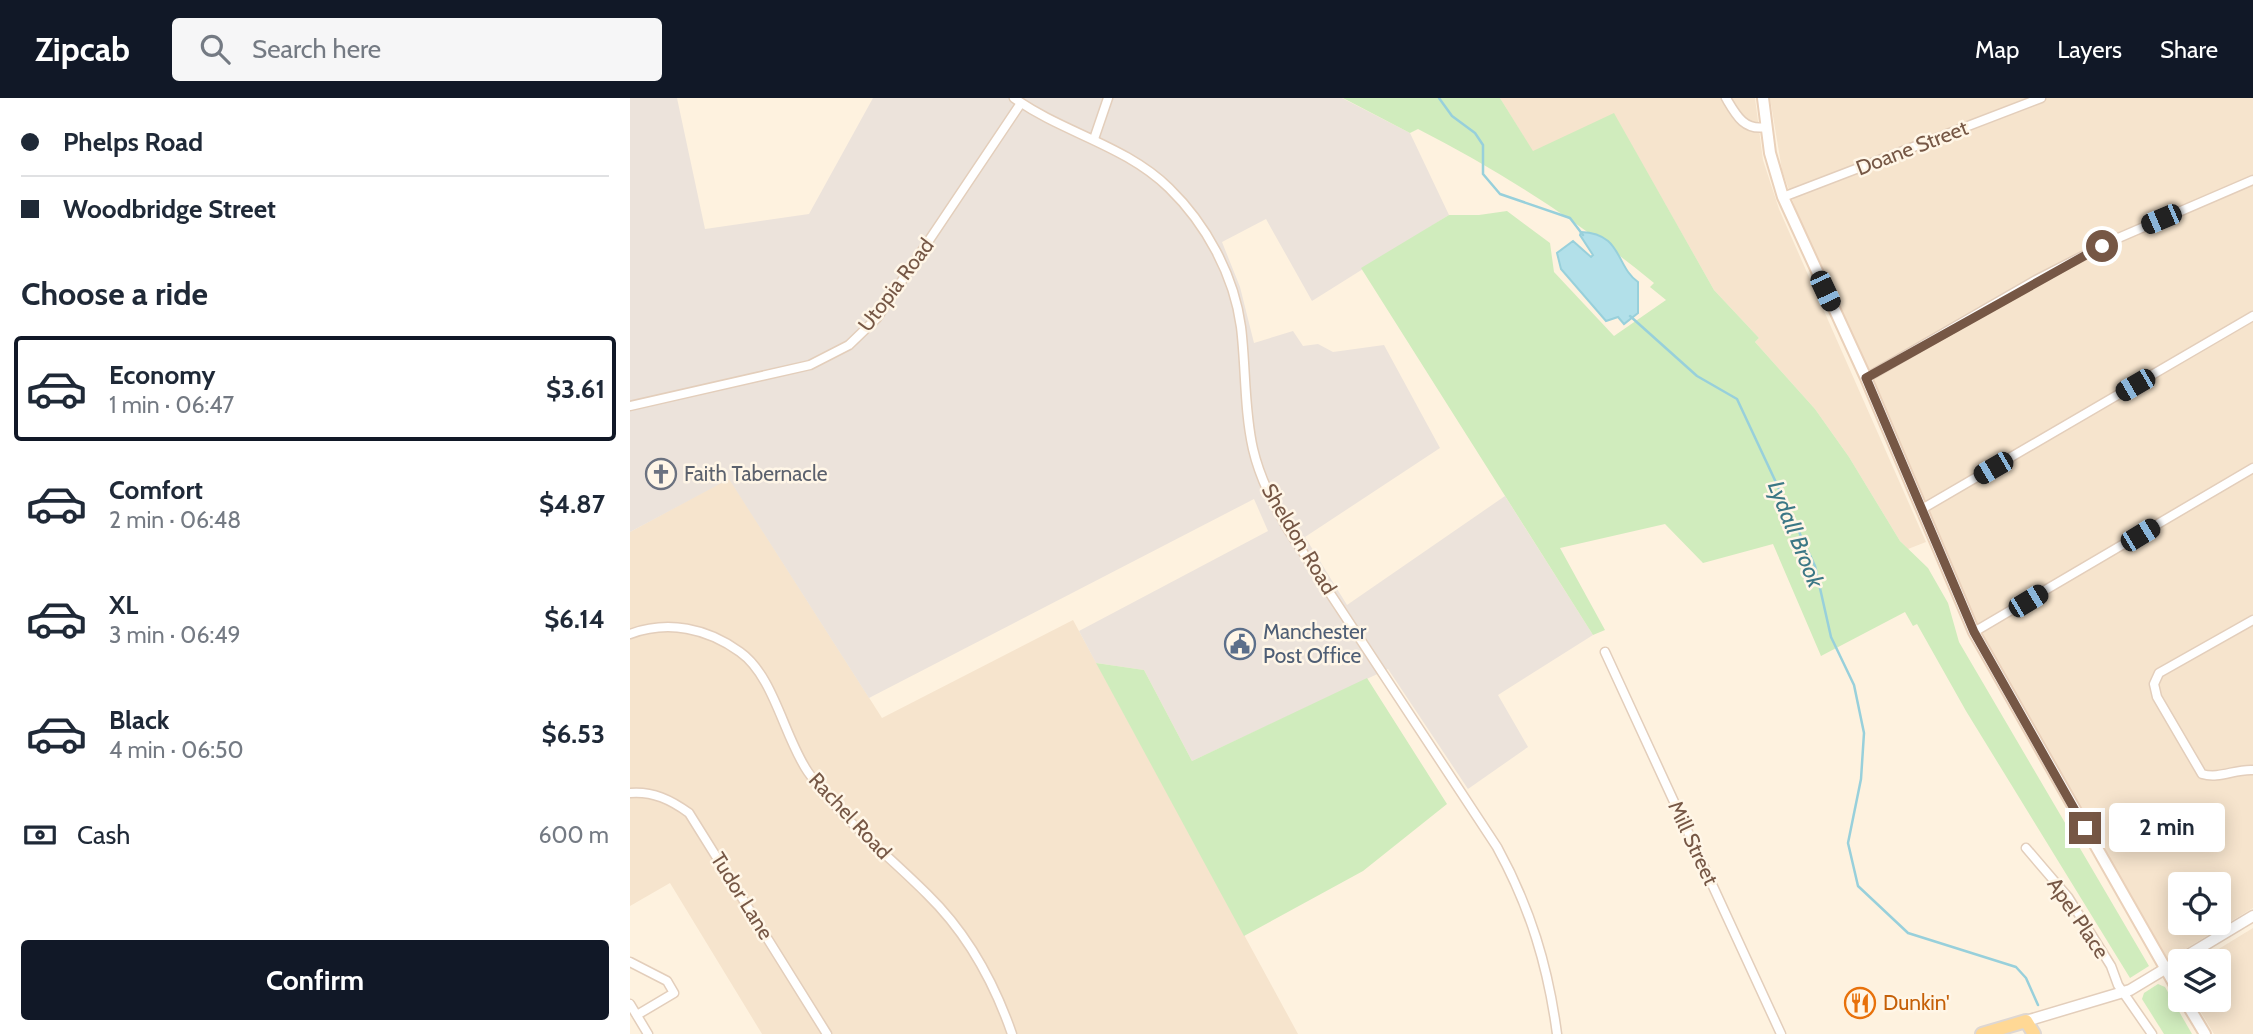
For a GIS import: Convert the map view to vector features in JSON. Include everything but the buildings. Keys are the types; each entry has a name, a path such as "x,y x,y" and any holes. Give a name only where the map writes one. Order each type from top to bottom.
{"main road":[{"path":"1763,98 1766,127 1783,197 1866,378 1974,632 2168,974"},
{"path":"2192,1012 2205,1034"},
{"path":"1982,1034 2026,1021 2034,1034"}],"street":[{"path":"1094,139 1108,98"},
{"path":"1726,98 1739,119 1748,126 1766,127"},
{"name":"Doane Street","path":"1783,197 2041,98"},
{"name":"Sheldon Road","path":"1018,101 1123,153 1169,188 1202,227 1231,286 1241,325 1248,419 1253,450 1265,485 1289,531 1510,870 1537,932 1557,1034"},
{"name":"Utopia Road","path":"630,406 810,365 849,345 877,317 1018,101"},
{"path":"1866,378 2036,280 2116,239 2253,180"},
{"path":"1922,509 2253,316"},
{"path":"1974,632 2253,468"},
{"path":"2253,620 2159,673 2154,684 2157,697 2202,774 2215,778 2232,771 2253,770"},
{"name":"Rachel Road","path":"630,634 653,625 682,626 741,652 758,669 807,770 831,802 928,895 961,934 982,965 1012,1034"},
{"name":"Mill Street","path":"1605,652 1782,1034"},
{"name":"Tudor Lane","path":"630,793 650,793 671,800 689,813 827,1034"},
{"name":"Apel Place","path":"2026,848 2068,897 2124,993 2152,1034"},
{"path":"2026,1021 2124,993 2253,916"},
{"path":"630,962 667,981 674,993 637,1015"},
{"path":"630,1004 648,1034"}],"shaded area":[{"path":"630,98 677,98 705,229 809,214 873,98 1342,98 1410,133 1449,215 1312,301 1266,219 1222,242 1240,287 1254,343 1293,331 1303,346 1318,344 1333,352 1384,345 1440,448 1305,537 1347,605 1505,496 1593,635 1498,695 1528,747 1468,789 1388,669 1192,761 1144,670 1096,663 1079,631 1268,531 1254,499 869,698 729,479 630,532"},
{"path":"1500,98 1755,98 1763,160 1779,209 1926,542 1908,549 1900,541 1849,457 1815,409 1755,342 1759,338 1714,290 1614,114 1533,152"},
{"path":"1770,98 2253,98 2253,908 2231,921 2231,872 2168,872 2168,935 2208,935 2185,949 2168,949 2167,960 1983,638 1796,210 1782,170"},
{"path":"729,478 882,718 1073,620 1298,1034 762,1034 670,883 630,906 630,532"},
{"path":"2253,928 2253,1034 2214,1034 2201,1012 2231,1012 2231,949 2219,949"}],"green space":[{"path":"1343,98 1500,98 1533,151 1614,113 1714,290 1759,338 1755,342 1815,409 1849,457 1900,541 1928,568 1948,603 1959,642 2149,966 2130,978 1966,711 1917,624 1913,626 1905,612 1821,656 1773,544 1703,563 1665,524 1560,548 1605,630 1593,635 1361,268 1449,215 1507,211 1550,243 1554,272 1614,336 1666,300 1650,287 1654,283 1626,261 1569,219 1510,181 1418,129 1410,133"},
{"path":"1096,663 1144,670 1192,761 1367,678 1447,804 1363,871 1244,936"},
{"path":"2158,984 2165,987 2168,992 2168,1012 2179,1012 2192,1034 2164,1034 2142,999 2144,993"}],"water":[{"path":"1581,232 1604,238 1611,244 1631,276 1638,282 1638,313 1624,324 1618,317 1606,321 1561,269 1557,253 1573,241 1591,257 1593,255 1580,235"}],"waterway":[{"name":"Lydall Brook","path":"1439,98 1452,116 1475,133 1483,145 1483,174 1500,194 1570,218 1583,235"},
{"name":"Lydall Brook","path":"1630,316 1697,376 1737,399 1815,566 1831,637 1854,685 1864,733 1861,779 1848,843 1858,886 1908,933 2016,967 2026,978 2038,1005"}],"place":[{"name":"Faith Tabernacle","path":"661,474"},
{"name":"Manchester Post Office","path":"1240,644"},
{"name":"Dunkin'","path":"1860,1003"}],"route":[{"path":"2085,828 1974,632 1866,378 2036,280 2102,246"}]}
